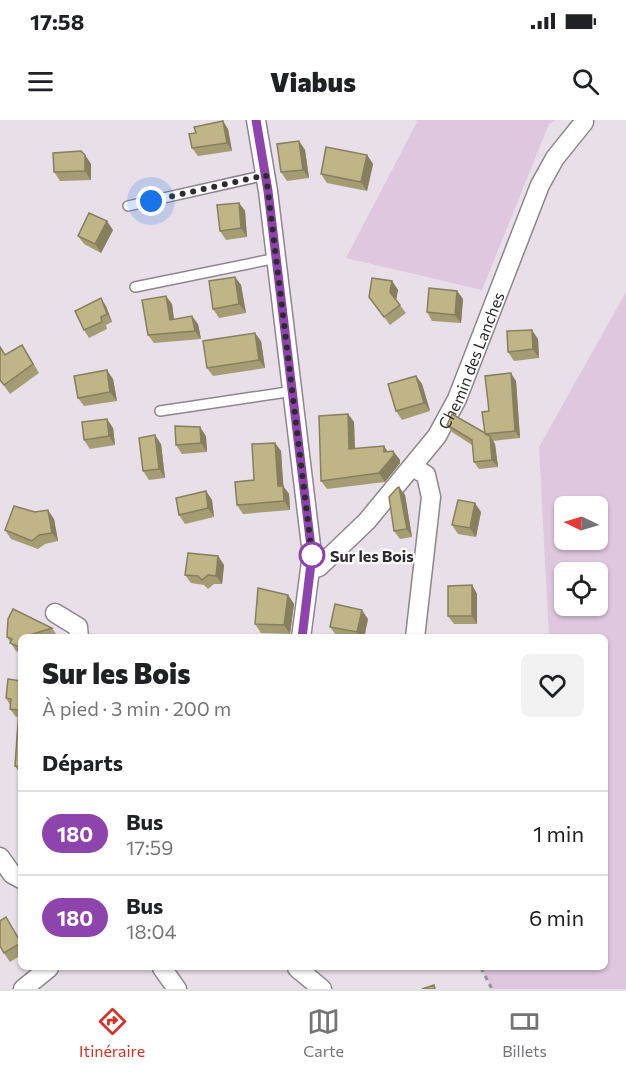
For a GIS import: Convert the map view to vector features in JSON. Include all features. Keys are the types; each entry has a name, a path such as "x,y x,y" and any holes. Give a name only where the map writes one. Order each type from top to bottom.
{"street":[{"path":"256,120 266,175 294,391 312,569 303,634"},
{"name":"Chemin des Lanches","path":"312,569 319,567 367,520 437,436 457,399 540,185 555,158 584,122"},
{"path":"413,467 426,475 431,497 416,634"},
{"path":"55,613 78,627 79,634"},
{"path":"0,857 12,874 18,877"},
{"path":"23,989 47,970"},
{"path":"163,970 177,989"},
{"path":"299,970 322,989"}],"lane":[{"path":"128,206 266,175"},
{"path":"135,287 277,258"},
{"path":"160,411 294,391"}],"path":[{"path":"482,970 492,989"}],"shaded area":[{"path":"415,120 556,120 549,124 482,290 346,258 417,122"},
{"path":"626,292 626,989 492,989 482,970 608,970 608,634 549,634 539,447"}],"building":[{"path":"223,121 227,143 192,148 189,134 196,133 194,127"},
{"path":"299,141 303,170 281,172 277,144"},
{"path":"326,147 367,155 361,182 321,174"},
{"path":"81,151 85,155 85,171 54,172 53,153"},
{"path":"239,203 241,228 220,231 217,205"},
{"path":"89,213 107,221 95,244 78,236"},
{"path":"235,277 239,304 213,309 209,281"},
{"path":"372,278 392,281 390,292 400,305 384,317 369,297"},
{"path":"429,288 457,291 455,315 427,312"},
{"path":"166,296 170,320 192,316 195,331 148,335 142,300"},
{"path":"101,298 107,314 101,317 102,322 84,330 75,311"},
{"path":"532,330 533,349 508,352 507,331"},
{"path":"255,333 259,360 207,368 203,341"},
{"path":"22,345 33,364 4,385 0,380 0,347 5,355"},
{"path":"107,370 110,392 78,398 74,376"},
{"path":"511,373 515,431 485,434 490,436 492,460 474,462 472,440 447,425 452,414 485,433 482,412 489,411 485,376"},
{"path":"416,376 424,403 396,411 388,384"},
{"path":"348,414 349,449 384,446 384,452 393,451 394,455 379,473 321,481 319,416"},
{"path":"107,419 109,436 84,440 82,422"},
{"path":"175,426 200,427 201,443 176,445"},
{"path":"155,435 159,469 143,471 139,438"},
{"path":"275,443 278,486 283,486 284,501 237,505 235,482 254,480 252,444"},
{"path":"399,487 407,529 394,531 389,497"},
{"path":"206,491 208,508 179,515 176,498"},
{"path":"458,500 475,503 470,528 452,525"},
{"path":"14,506 35,512 48,510 52,533 39,535 32,541 5,530"},
{"path":"188,553 218,556 216,576 208,575 202,580 198,576 185,575"},
{"path":"472,585 472,616 448,616 448,586"},
{"path":"258,588 288,595 284,625 255,624"},
{"path":"335,604 362,610 357,632 330,627"},
{"path":"13,609 52,628 33,634 18,634 18,647 10,643 12,639 7,637 8,619"},
{"path":"8,679 18,681 18,710 10,709 11,699 6,698"},
{"path":"18,724 18,766 15,766"},
{"path":"6,917 18,938 18,945 4,953 0,946 0,921"},
{"path":"434,985 435,989 422,989"}],"bus line":[{"name":"180","path":"256,120 268,191 294,391 312,555 303,634"}],"place":[{"name":"Sur les Bois","path":"312,555"}],"route":[{"path":"151,201 266,175 288,340 312,555"}]}
